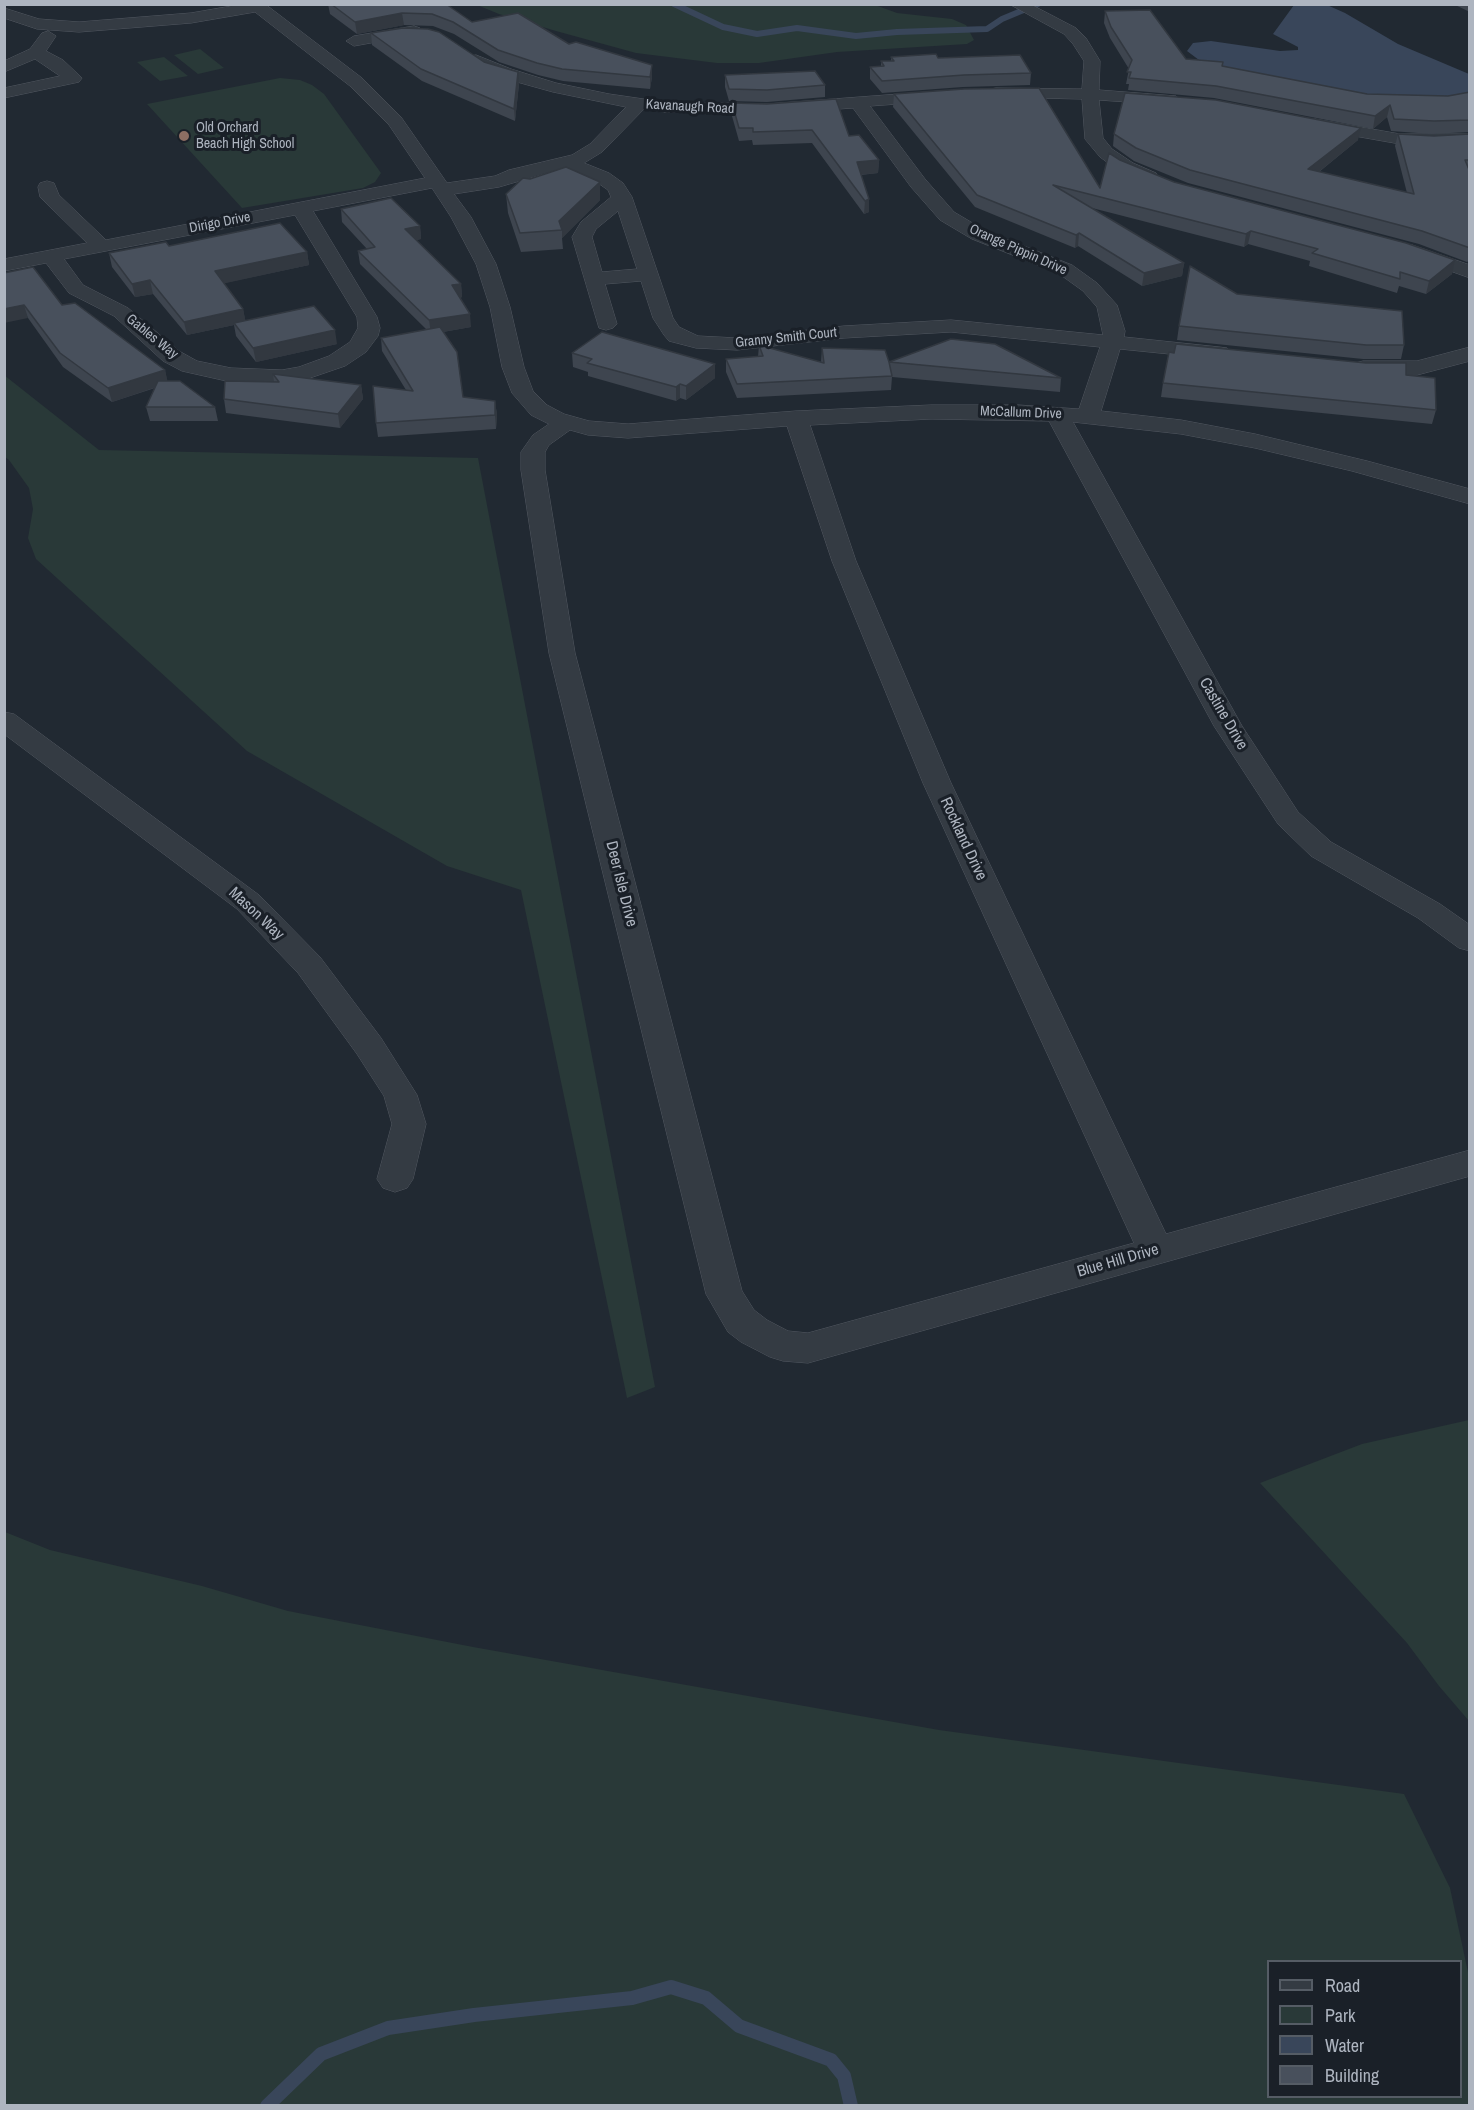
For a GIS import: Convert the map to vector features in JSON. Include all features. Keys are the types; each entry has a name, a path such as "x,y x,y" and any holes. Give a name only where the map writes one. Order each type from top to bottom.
{"street":[{"path":"1017,4 1070,31 1087,49 1092,61 1090,123 1094,139 1126,166 1166,184"},
{"path":"4,13 30,22 53,26 93,26 165,21 255,6"},
{"name":"McCallum Drive","path":"255,6 374,97 395,121 470,232 492,279 513,368 522,393 539,410 566,423 601,430 628,431 796,418 931,412 1088,416 1181,428 1255,441 1470,497"},
{"path":"4,67 36,53 53,26"},
{"path":"354,41 404,32 432,33"},
{"name":"Kavanaugh Road","path":"463,51 492,68 531,81 574,92 639,104 742,109 954,95"},
{"path":"4,93 73,78 57,64 36,53"},
{"path":"984,94 1091,94 1190,102"},
{"name":"Orange Pippin Drive","path":"858,103 918,183 947,216 980,235 1065,269 1100,296 1111,316 1114,331 1088,416"},
{"name":"Dirigo Drive","path":"4,265 438,184 499,181 516,174 568,163 596,148 639,104"},
{"path":"1298,121 1400,139 1470,140"},
{"name":"Granny Smith Court","path":"568,163 610,182 622,198 663,318 671,331 686,339 706,344 737,344 844,332 951,326 1242,356"},
{"path":"46,187 51,197 100,246"},
{"path":"606,324 582,241 584,230 622,198"},
{"name":"Gables Way","path":"51,256 76,289 121,312 171,356 190,366 239,376 282,376 304,373 338,361 358,347 367,336 369,328 367,317 301,208"},
{"path":"1392,245 1438,259 1470,272"},
{"path":"593,279 649,274"},
{"path":"1344,366 1418,368 1456,359 1470,353"},
{"name":"Castine Drive","path":"1057,414 1227,726 1288,818 1321,849 1429,911 1470,941"},
{"name":"Rockland Drive","path":"796,418 844,561 937,783 1155,1250"},
{"name":"Deer Isle Drive","path":"566,423 540,441 533,452 533,470 562,652 724,1294 741,1321 767,1340"},
{"name":"Mason Way","path":"4,720 248,902 309,965 369,1046 400,1095 409,1124 395,1179"},
{"name":"Blue Hill Drive","path":"767,1340 796,1349 808,1348 1470,1163"}],"green space":[{"path":"477,5 875,5 897,13 952,19 966,25 974,40 967,44 837,52 759,63 717,63 636,53 499,14"},
{"path":"200,49 224,68 198,74 174,55"},
{"path":"164,57 188,76 160,81 137,62"},
{"path":"280,78 300,80 324,94 381,173 375,182 363,188 242,208 147,104"},
{"path":"4,375 99,450 478,458 655,1387 627,1398 521,890 447,866 247,751 36,559 28,538 33,509 29,488 5,457"},
{"path":"1470,1420 1469,1721 1407,1643 1260,1483 1362,1444"},
{"path":"5,1532 50,1550 202,1586 288,1611 473,1647 939,1730 1404,1794 1450,1888 1469,1977 1469,2105 5,2105"}],"water":[{"path":"1294,5 1327,5 1398,44 1469,74 1469,97 1411,102 1225,68 1199,60 1187,51 1193,43 1211,41 1280,51 1298,50 1298,47 1273,34"}],"building":[{"path":"331,4 446,4 472,22 518,13 569,44 576,42 652,65 650,77 562,69 537,63 498,50 453,22 432,14 402,13 355,22"},
{"path":"1150,10 1186,59 1223,62 1222,66 1367,94 1448,96 1470,92 1470,120 1394,119 1390,105 1375,116 1216,86 1129,78 1131,72 1127,72 1132,60 1111,27 1105,11"},
{"path":"403,28 439,32 484,62 518,72 514,109 421,69 371,33"},
{"path":"936,54 938,58 1020,55 1031,73 882,81 870,67 884,66 881,61 894,61 891,57"},
{"path":"815,71 825,85 767,90 729,89 725,75"},
{"path":"1039,88 1100,188 1109,153 1120,160 1174,182 1406,243 1455,260 1429,281 1400,272 1400,279 1312,253 1318,249 1251,231 1246,234 1053,185 1184,263 1144,273 1079,233 1076,235 977,195 894,94 964,89"},
{"path":"1125,93 1216,100 1361,128 1308,169 1414,194 1398,134 1434,136 1470,134 1470,160 1465,160 1470,172 1470,248 1422,231 1190,170 1136,148 1114,134"},
{"path":"836,99 849,136 859,135 879,160 857,162 869,199 865,201 812,130 753,132 753,128 739,128 732,103 767,104"},
{"path":"566,167 600,182 559,221 562,230 520,233 506,194 523,178 530,179"},
{"path":"391,198 420,226 405,229 461,284 452,285 470,314 429,320 358,251 375,247 341,209"},
{"path":"280,223 307,252 215,271 243,309 184,322 150,280 132,284 109,253 166,242 169,246"},
{"path":"1190,266 1237,294 1402,311 1404,345 1366,345 1179,326"},
{"path":"33,267 62,305 75,303 165,370 108,388 60,353 24,305 4,309 4,273"},
{"path":"314,306 335,330 253,348 234,323"},
{"path":"440,327 457,352 463,397 495,401 495,415 376,423 373,386 413,391 381,338"},
{"path":"602,332 715,364 686,386 680,384 676,387 587,363 592,359 572,353"},
{"path":"951,339 995,344 1061,378 889,362"},
{"path":"1176,344 1366,363 1406,363 1406,375 1435,378 1436,410 1163,383 1169,352 1174,353"},
{"path":"759,345 824,363 822,348 885,350 892,376 737,384 726,359 763,356"},
{"path":"273,374 361,385 338,414 224,399 225,381 279,382"},
{"path":"158,381 180,381 215,407 146,407"}],"waterway":[{"path":"674,4 723,27 757,34 797,28 856,36 897,32 987,29 1002,19 1038,4"},
{"path":"267,2106 321,2054 388,2028 474,2015 632,1998 671,1987 706,1998 739,2026 831,2060 844,2076 851,2106"}],"place":[{"name":"Old Orchard Beach High School","path":"184,136"}]}
